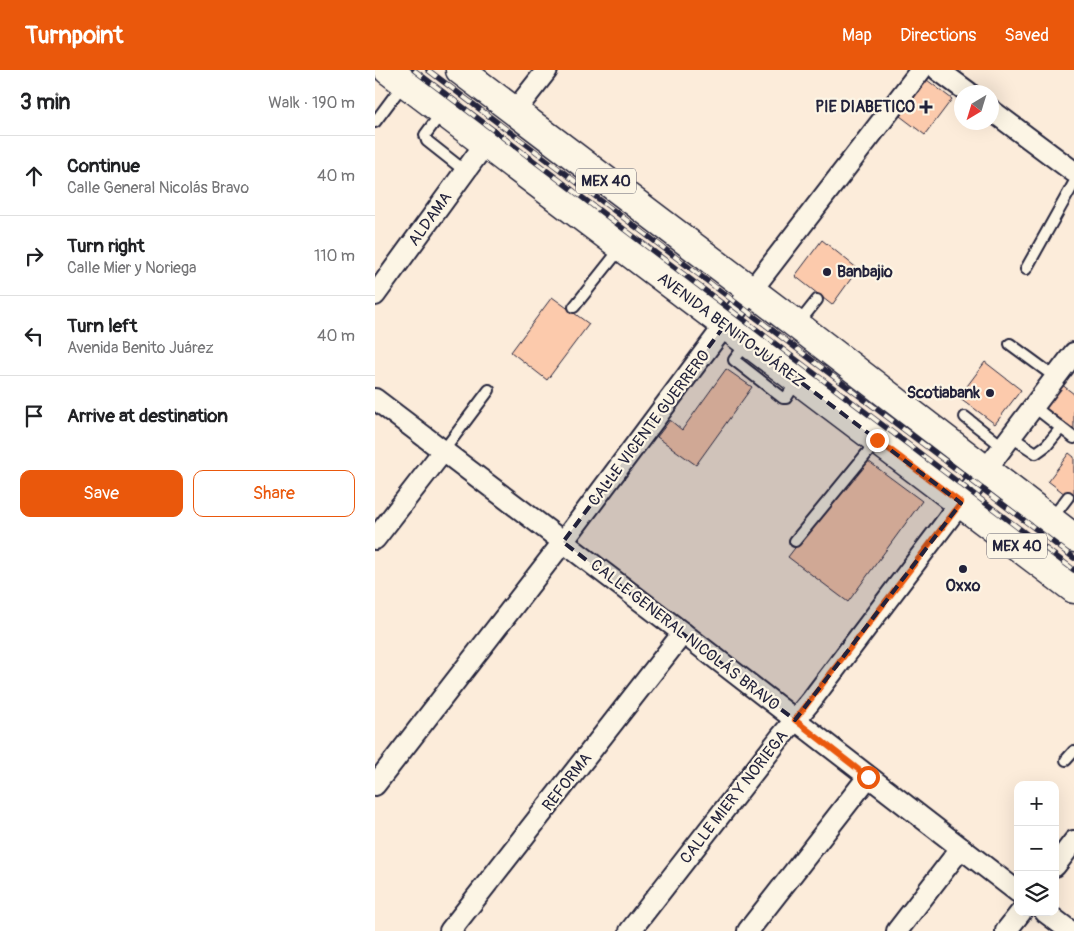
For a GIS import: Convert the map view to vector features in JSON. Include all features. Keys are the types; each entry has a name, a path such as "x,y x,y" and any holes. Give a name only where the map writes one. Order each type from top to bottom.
{"main road":[{"name":"MEX 40","path":"460,70 1074,538"},
{"name":"AVENIDA BENITO JUÁREZ","path":"396,76 1074,589"}],"street":[{"path":"514,112 547,70"},
{"name":"CALLE VICENTE GUERRERO","path":"377,777 563,542 725,325 921,70"},
{"path":"939,70 959,85"},
{"path":"999,116 1074,172"},
{"name":"ALDAMA","path":"375,295 485,144"},
{"name":"CALLE MIER Y NORIEGA","path":"630,931 795,720 1074,353"},
{"name":"CALLE GENERAL NICOLÁS BRAVO","path":"375,399 683,633 1014,889"},
{"path":"375,540 444,450"},
{"name":"REFORMA","path":"450,931 683,633"},
{"path":"748,931 868,777"},
{"path":"1059,861 1074,841"},
{"path":"897,931 961,848"},
{"path":"1006,931 1018,916"},
{"path":"1050,916 1070,931"}],"lane":[{"path":"375,122 396,76"},
{"path":"443,111 425,135 427,141 465,171"},
{"path":"1026,269 1074,183"},
{"path":"574,307 621,247"},
{"path":"797,325 817,300"},
{"path":"1010,344 1055,378"},
{"path":"444,450 489,390"},
{"path":"1033,406 1074,438"},
{"path":"965,417 1006,441 1036,453 1047,445 1061,428"},
{"path":"795,541 877,440"},
{"path":"1051,520 1068,497"},
{"path":"1066,760 1074,751"}],"highlighted area":[{"path":"725,325 961,503 795,720 563,542"}],"building":[{"name":"PIE DIABETICO","path":"927,80 952,99 925,135 900,116"},
{"name":"Banbajio","path":"822,240 858,269 832,305 795,276"},
{"path":"552,297 589,324 547,380 511,352"},
{"name":"Scotiabank","path":"985,362 1021,390 995,424 959,397"},
{"path":"726,369 752,387 696,465 657,437 670,420 682,430"},
{"path":"1061,384 1074,394 1074,429 1044,407"},
{"path":"1069,453 1074,457 1074,501 1048,481"},
{"path":"864,458 922,501 848,602 788,557"}],"railway":[{"path":"414,70 1074,570"},
{"path":"428,70 1074,558"}],"place":[{"name":"PIE DIABETICO","path":"926,107"},
{"name":"Banbajio","path":"827,272"},
{"name":"Scotiabank","path":"990,393"},
{"name":"Oxxo","path":"963,569"}],"route":[{"path":"868,777 795,720 961,503 877,440"}]}
